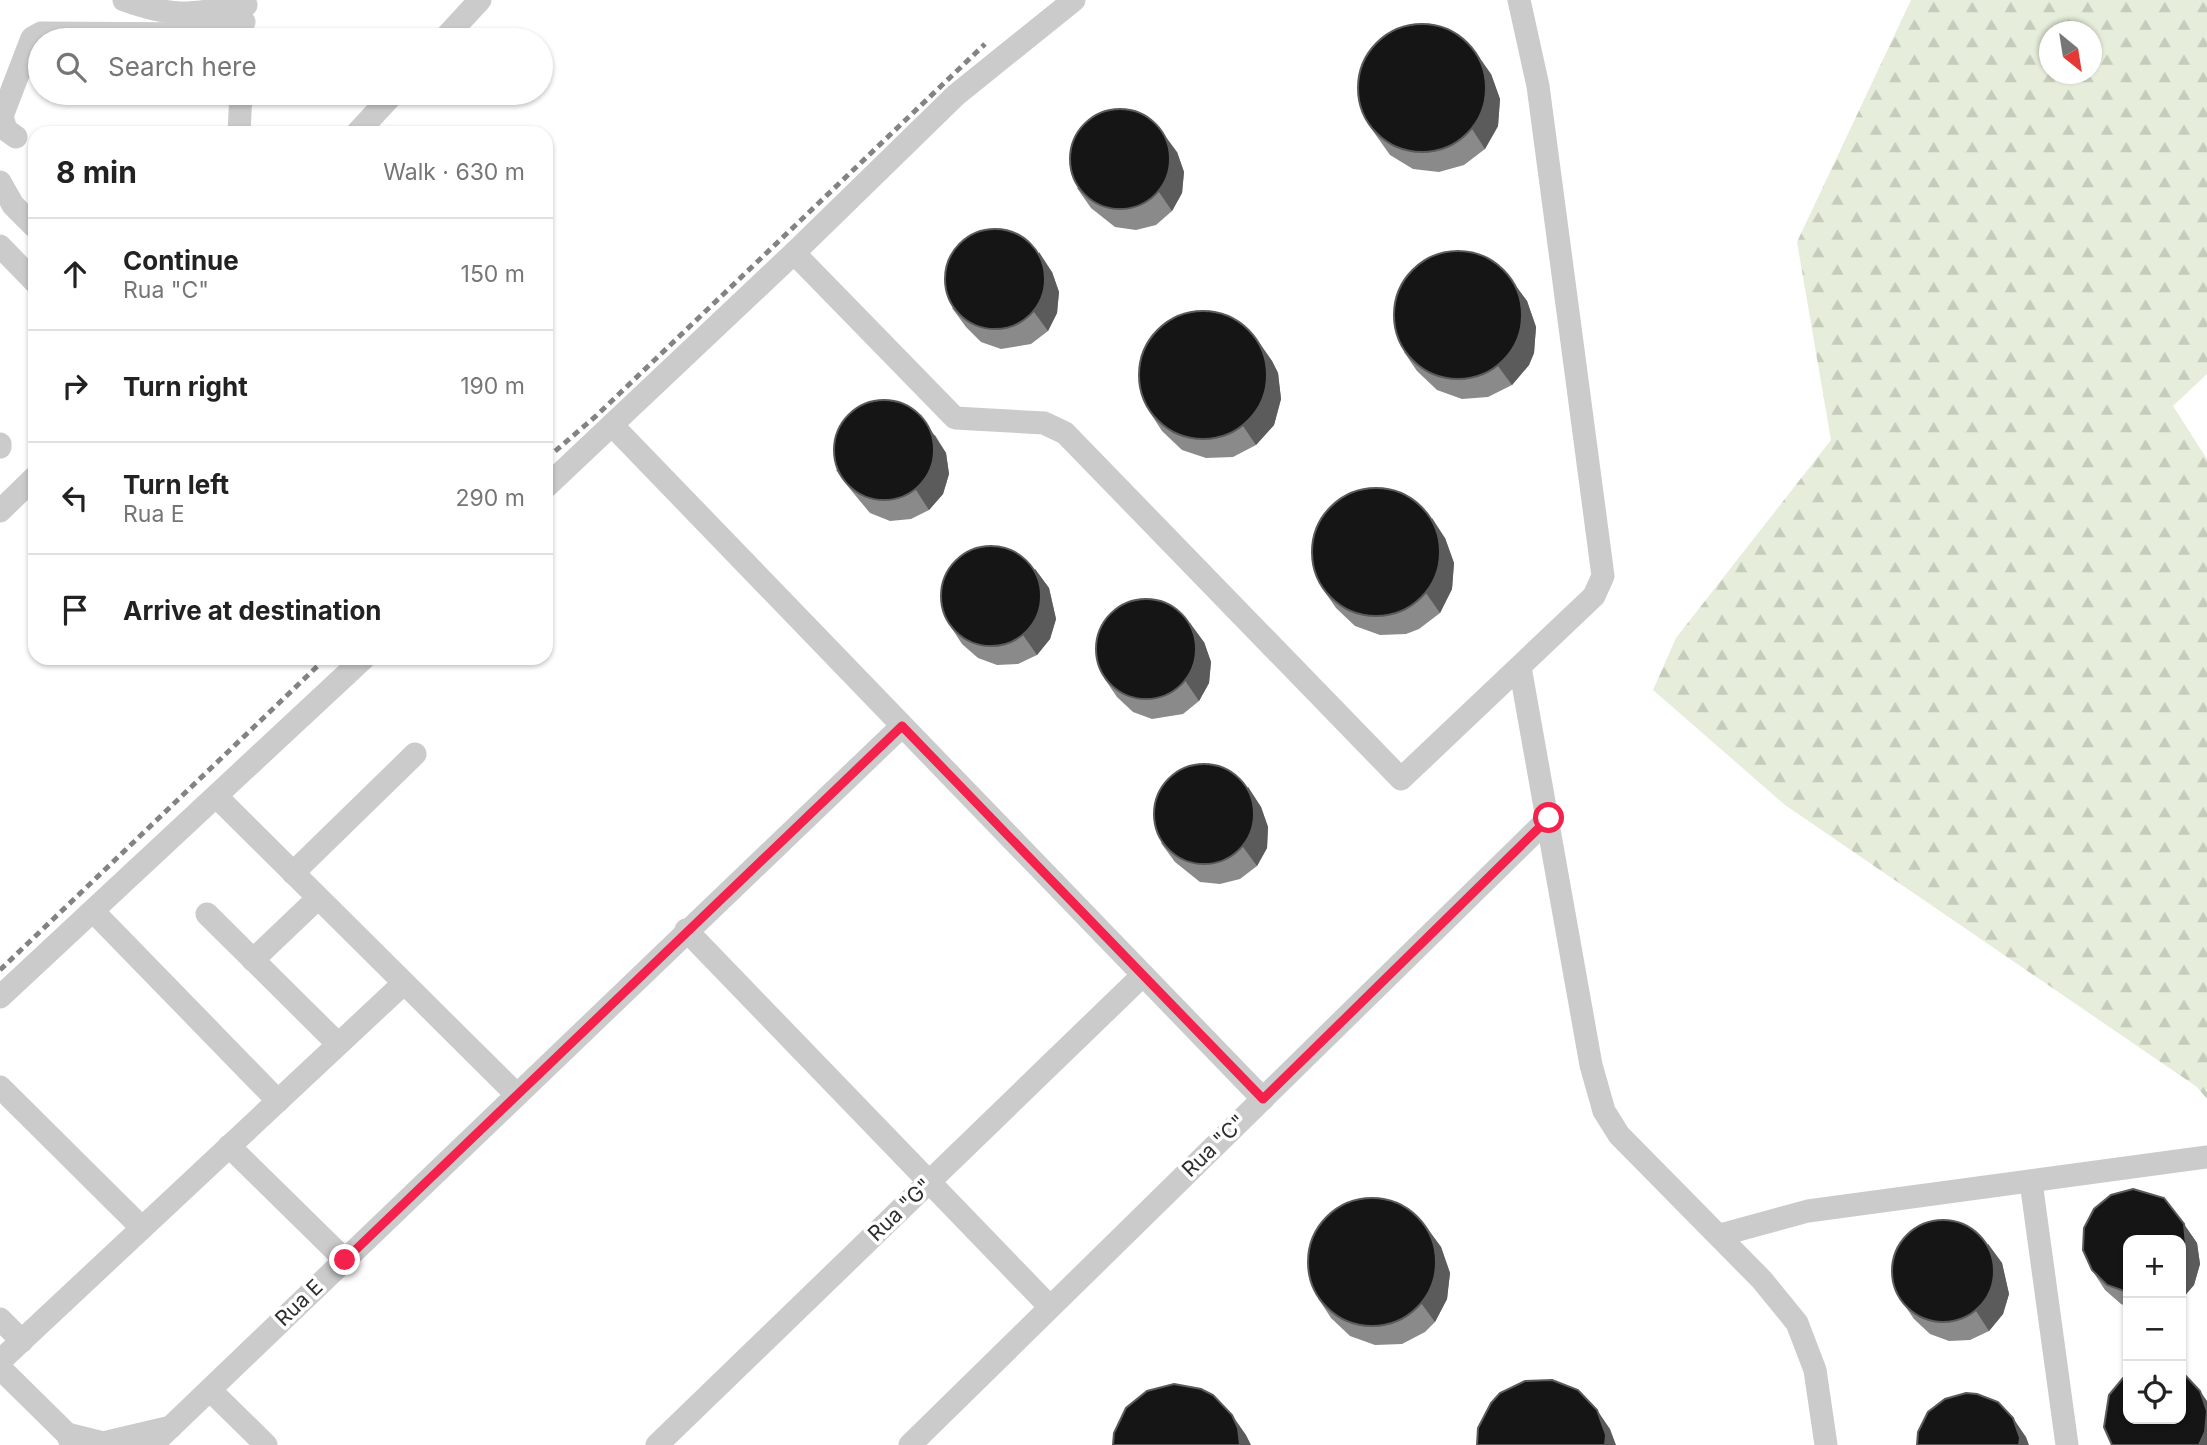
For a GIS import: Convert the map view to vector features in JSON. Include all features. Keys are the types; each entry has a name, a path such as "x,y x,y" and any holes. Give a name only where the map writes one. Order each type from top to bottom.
{"street":[{"path":"124,0 162,13 245,17"},
{"path":"454,28 480,0"},
{"path":"553,480 794,253 956,95 1074,0"},
{"path":"794,253 955,418 1044,423 1065,433 1401,779 1594,596 1603,576 1538,86 1519,0"},
{"path":"220,28 245,17"},
{"path":"16,137 6,130 2,116 28,48"},
{"path":"239,126 240,105"},
{"path":"363,126 383,105"},
{"path":"0,182 13,205 28,220"},
{"path":"0,246 28,275"},
{"path":"612,425 1263,1099"},
{"path":"0,511 28,484"},
{"path":"0,997 357,665"},
{"path":"1520,667 1591,1065 1604,1111 1619,1135 1720,1235 1770,1289 1802,1332 1817,1380 1826,1445"},
{"name":"Rua E","path":"152,1445 686,930 902,726"},
{"path":"293,873 415,754"},
{"path":"216,797 517,1095"},
{"name":"Rua \"C\"","path":"909,1445 1549,818"},
{"path":"253,960 318,898"},
{"path":"93,911 278,1101"},
{"path":"207,914 338,1044"},
{"path":"686,930 1050,1307"},
{"name":"Rua \"G\"","path":"657,1445 1143,975"},
{"path":"0,1361 404,983"},
{"path":"0,1087 142,1228"},
{"path":"229,1146 345,1260"},
{"path":"1720,1235 1808,1212 2207,1157"},
{"path":"2031,1182 2067,1445"},
{"path":"0,1319 22,1341"},
{"path":"0,1368 69,1439 103,1443 171,1427"},
{"path":"210,1390 266,1445"}],"green space":[{"path":"1911,0 2207,0 2207,374 2173,406 2207,459 2207,1099 2197,1087 1785,805 1653,690 1676,638 1831,440 1797,242"}],"building":[{"path":"1422,24 1446,29 1467,43 1481,64 1486,88 1481,112 1467,133 1446,147 1422,152 1398,147 1377,133 1363,112 1358,88 1363,64 1377,43 1398,29"},
{"path":"1120,109 1139,113 1156,123 1166,140 1170,159 1166,178 1156,195 1139,205 1120,209 1101,205 1084,195 1074,178 1070,159 1074,140 1084,123 1101,113"},
{"path":"995,229 1014,233 1031,243 1041,260 1045,279 1041,298 1031,315 1014,325 995,329 976,325 959,315 949,298 945,279 949,260 959,243 976,233"},
{"path":"1458,251 1482,256 1503,270 1517,291 1522,315 1517,339 1503,360 1482,374 1458,379 1434,374 1413,360 1399,339 1394,315 1399,291 1413,270 1434,256"},
{"path":"1203,311 1227,316 1248,330 1262,351 1267,375 1262,399 1248,420 1227,434 1203,439 1179,434 1158,420 1144,399 1139,375 1144,351 1158,330 1179,316"},
{"path":"884,400 903,403 920,414 931,431 934,450 931,469 920,486 903,497 884,500 865,497 848,486 837,469 834,450 837,431 848,414 865,403"},
{"path":"1376,488 1400,493 1421,507 1435,528 1440,552 1435,576 1421,597 1400,611 1376,616 1352,611 1331,597 1317,576 1312,552 1317,528 1331,507 1352,493"},
{"path":"991,546 1010,550 1027,560 1037,577 1041,596 1037,615 1027,632 1010,642 991,646 972,642 955,632 945,615 941,596 945,577 955,560 972,550"},
{"path":"1146,599 1165,603 1182,613 1192,630 1196,649 1192,668 1182,685 1165,695 1146,699 1127,695 1110,685 1100,668 1096,649 1100,630 1110,613 1127,603"},
{"path":"1204,764 1223,768 1240,778 1250,795 1254,814 1250,833 1240,850 1223,860 1204,864 1185,860 1168,850 1158,833 1154,814 1158,795 1168,778 1185,768"},
{"path":"2133,1189 2164,1198 2184,1224 2185,1235 2123,1235 2123,1291 2107,1285 2092,1270 2083,1250 2084,1228 2094,1209 2111,1195"},
{"path":"1372,1198 1396,1203 1417,1217 1431,1238 1436,1262 1431,1286 1417,1307 1396,1321 1372,1326 1348,1321 1327,1307 1313,1286 1308,1262 1313,1238 1327,1217 1348,1203"},
{"path":"1943,1220 1962,1224 1979,1235 1990,1252 1994,1271 1990,1290 1979,1307 1962,1318 1943,1322 1924,1318 1907,1307 1896,1290 1892,1271 1896,1252 1907,1235 1924,1224"},
{"path":"2186,1376 2200,1391 2207,1411 2205,1432 2199,1445 2112,1445 2104,1427 2109,1395 2123,1378 2123,1424 2186,1424"},
{"path":"1552,1380 1578,1390 1597,1410 1606,1435 1605,1445 1477,1445 1478,1428 1491,1403 1500,1393 1525,1381"},
{"path":"1174,1384 1201,1389 1213,1395 1232,1415 1238,1428 1240,1445 1113,1445 1114,1433 1126,1408 1147,1391"},
{"path":"1966,1393 1998,1402 2013,1418 2020,1438 2019,1445 1917,1445 1918,1432 1928,1412 1945,1399"}],"railway":[{"path":"553,453 596,416 985,44"},
{"path":"0,970 319,665"}],"route":[{"path":"345,1260 686,930 902,726 1263,1099 1549,818"}]}
